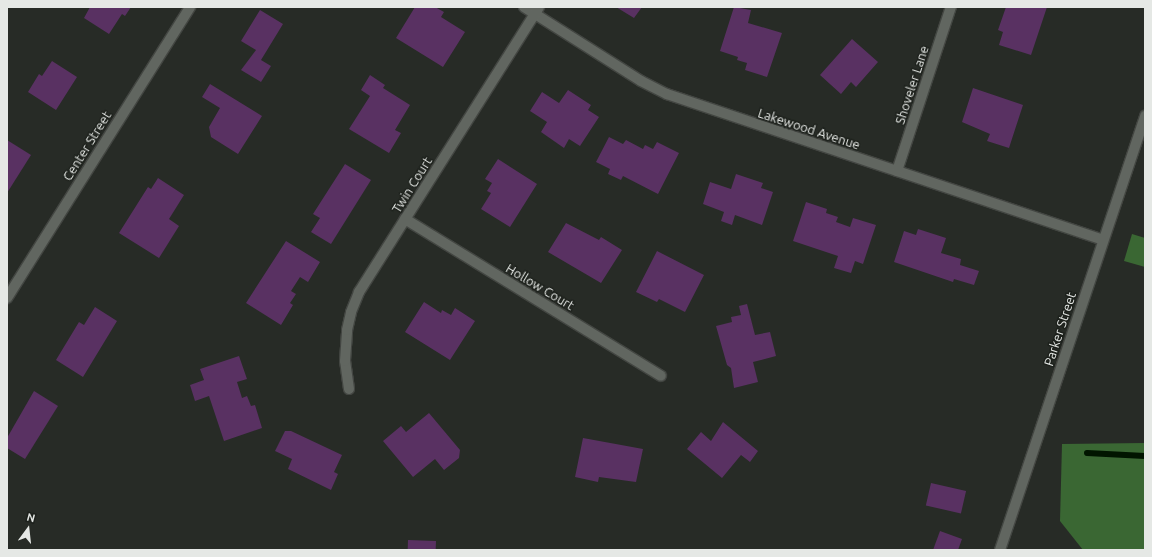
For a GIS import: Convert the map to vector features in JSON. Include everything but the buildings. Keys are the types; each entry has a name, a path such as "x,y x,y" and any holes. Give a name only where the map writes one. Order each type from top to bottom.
{"street":[{"name":"Center Street","path":"7,298 190,7"},
{"name":"Lakewood Avenue","path":"524,7 537,10 641,81 667,94 697,106 1103,240"},
{"name":"Shoveler Lane","path":"897,171 952,7"},
{"name":"Twin Court","path":"348,389 345,361 350,312 359,292 537,10"},
{"name":"Parker Street","path":"1000,550 1145,116"},
{"name":"Hollow Court","path":"405,219 661,376"}],"green space":[{"path":"1132,234 1145,238 1145,267 1124,261"},
{"path":"1145,443 1145,550 1083,550 1060,521 1062,444"}],"waterway":[{"path":"1087,453 1145,456"}]}
